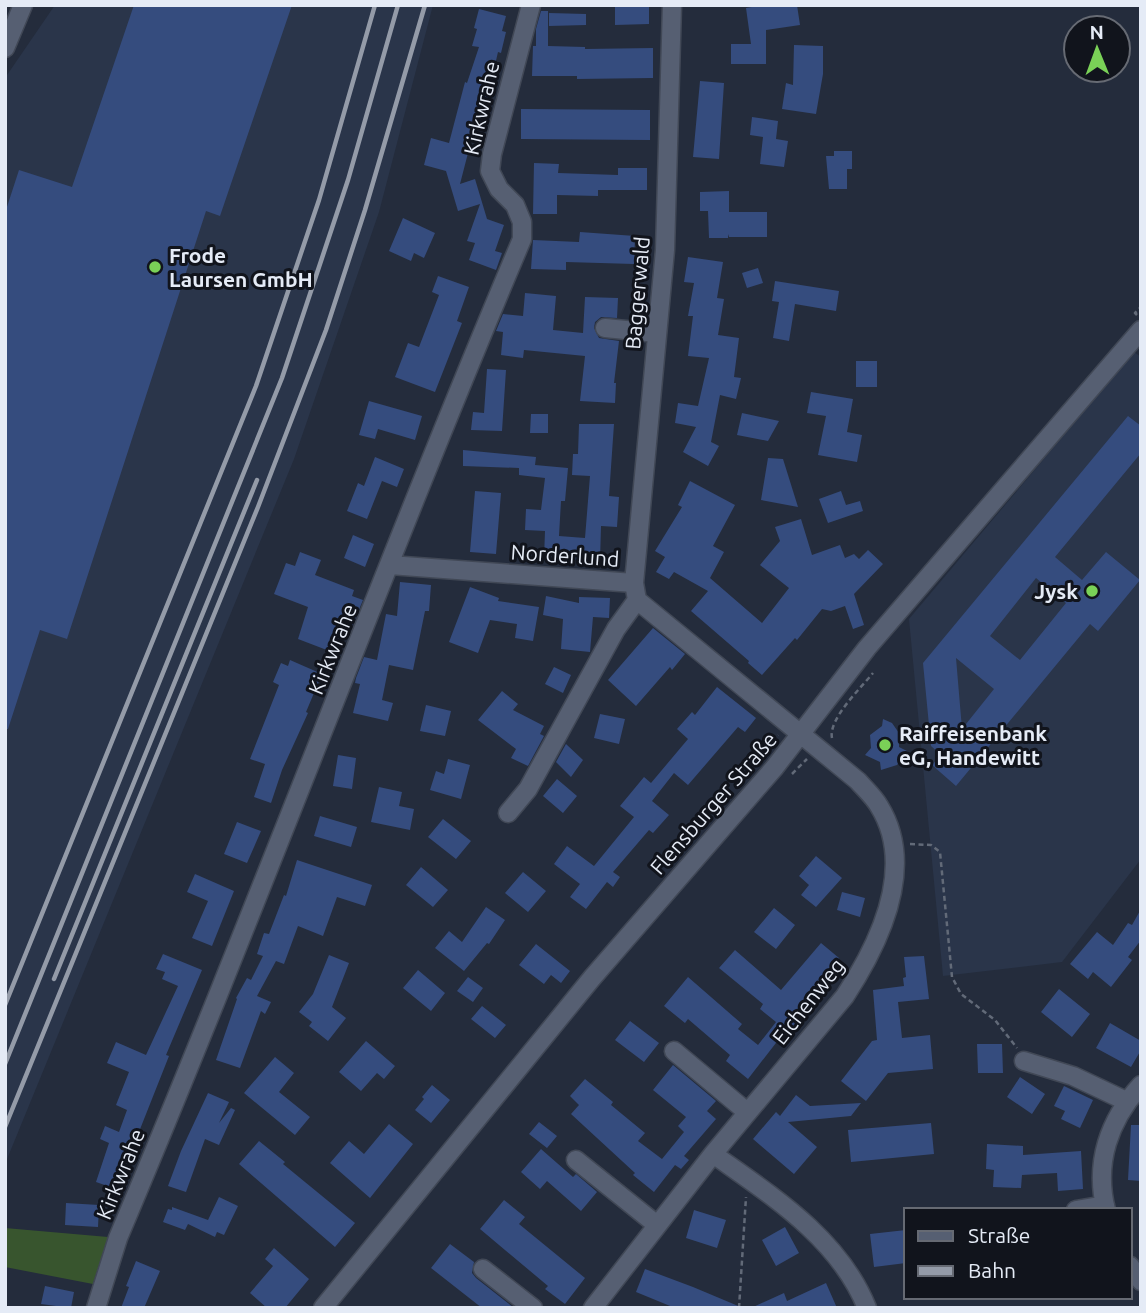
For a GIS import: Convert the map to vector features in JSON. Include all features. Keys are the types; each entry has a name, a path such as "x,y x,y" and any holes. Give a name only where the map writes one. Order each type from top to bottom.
{"street":[{"path":"5,48 23,5"},
{"name":"Kirkwrahe","path":"96,1308 118,1238 390,565 452,403 522,239 522,222 515,205 499,189 491,171 492,154 531,5"},
{"name":"Baggerwald","path":"635,591 664,250 672,5"},
{"path":"605,328 657,333"},
{"name":"Flensburger Straße","path":"323,1308 592,978 801,736 867,648 1141,330"},
{"name":"Norderlund","path":"390,565 635,591"},
{"path":"508,813 528,789 635,591 801,736"},
{"name":"Eichenweg","path":"600,1306 657,1225 713,1154 845,996 863,968 883,923 895,873 887,821 879,804 858,782 801,736"},
{"path":"674,1051 747,1112"},
{"path":"1024,1061 1073,1076 1126,1101"},
{"path":"1106,1207 1102,1157 1110,1130 1126,1101 1141,1085"},
{"path":"713,1154 796,1214 835,1255 860,1290 867,1308"},
{"path":"576,1160 657,1225"},
{"path":"483,1269 533,1308"}],"path":[{"path":"892,842 931,845 940,852 952,977 961,994 995,1020 1024,1061"},
{"path":"739,1308 746,1190 750,1181"}],"shaded area":[{"path":"55,5 433,5 379,212 294,459 5,1164 5,78"},
{"path":"1134,352 1141,357 1141,859 1062,962 943,976 909,619"}],"green space":[{"path":"5,1228 108,1237 93,1284 5,1267"}],"building":[{"path":"134,5 292,5 220,216 206,211 67,639 40,630 8,729 5,729 5,213 19,170 72,187"},
{"path":"615,5 649,5 649,24 615,25"},
{"path":"797,5 800,25 766,30 766,64 731,64 731,44 751,44 746,8"},
{"path":"479,9 506,16 502,31 506,32 501,53 498,52 495,65 493,64 486,89 492,90 482,128 475,126 460,184 475,179 487,219 504,225 495,251 502,253 496,270 469,260 475,243 467,241 480,204 458,211 446,171 424,165 431,138 449,143 465,82 467,83 479,47 472,46"},
{"path":"541,11 548,11 548,46 585,49 653,48 653,78 577,79 577,76 532,76 533,46 536,46 536,29"},
{"path":"549,13 586,14 586,25 549,26"},
{"path":"794,45 823,46 823,74 816,114 782,109 786,83 793,85"},
{"path":"700,81 724,83 719,159 693,157"},
{"path":"521,109 650,110 650,140 521,139"},
{"path":"752,117 778,121 776,139 788,141 784,167 760,164 763,137 750,135"},
{"path":"834,151 852,151 852,169 847,169 847,189 829,189 826,156 834,156"},
{"path":"534,163 559,164 558,173 618,175 618,168 647,168 647,190 598,190 598,196 557,195 557,214 533,214"},
{"path":"729,191 729,212 767,212 767,237 729,237 728,234 728,238 709,238 708,211 700,211 700,192"},
{"path":"403,218 435,233 424,258 414,253 411,261 389,251"},
{"path":"580,232 635,236 634,264 566,262 566,270 531,269 533,240 579,242"},
{"path":"688,257 723,262 717,298 724,299 718,335 739,338 734,377 741,378 736,399 720,395 711,442 719,446 708,466 683,452 696,427 675,423 678,403 698,406 709,358 688,356 693,316 688,316 694,283 684,282"},
{"path":"758,268 763,283 747,288 742,273"},
{"path":"438,276 469,287 457,321 462,323 435,392 395,377 408,343 419,347 439,295 432,292"},
{"path":"775,281 839,291 836,311 795,304 789,341 773,338 779,302 772,301"},
{"path":"525,293 556,296 553,330 583,333 585,297 618,298 617,318 601,317 595,322 594,328 599,338 619,341 614,383 615,403 580,401 585,356 524,350 523,358 501,355 503,332 496,331 503,314 523,316"},
{"path":"856,361 877,361 877,387 856,387"},
{"path":"487,369 506,370 502,431 471,430 473,412 484,413"},
{"path":"811,392 853,399 847,432 862,435 857,462 818,455 826,416 807,413"},
{"path":"369,401 422,416 415,440 378,429 375,439 359,435"},
{"path":"742,413 779,421 768,441 737,435"},
{"path":"531,414 548,414 548,433 530,433"},
{"name":"Jysk","path":"1128,416 1141,426 1141,453 1055,557 1082,580 1106,552 1140,580 1098,631 1090,624 956,786 932,765 941,755 931,746 923,663","holes":["1036,578 1066,603 1020,660 990,636","956,658 994,689 962,729"]},
{"path":"579,424 614,424 609,496 619,497 617,527 601,526 600,561 544,558 545,531 525,530 526,509 541,510 545,478 519,475 519,468 463,466 463,450 536,457 535,465 568,468 565,501 561,501 559,536 585,538 590,476 572,475 573,454 578,454"},
{"path":"375,457 404,469 397,487 382,481 367,519 347,511 358,483 364,486"},
{"path":"768,458 783,459 798,507 761,500"},
{"path":"690,481 735,505 713,546 724,552 710,578 762,623 789,588 760,565 780,541 775,527 801,519 812,555 840,545 845,558 854,554 859,559 868,550 883,564 854,594 864,625 853,629 845,606 831,611 822,609 797,640 795,638 762,675 691,611 708,591 674,572 669,579 656,572 665,557 655,551 682,507 678,505"},
{"path":"475,491 501,493 496,554 470,552"},
{"path":"841,491 846,505 860,501 863,511 828,523 819,499"},
{"path":"353,535 374,544 365,567 344,558"},
{"path":"300,552 321,560 315,575 354,590 352,596 363,600 350,631 342,627 332,652 298,639 308,607 274,594 286,563 295,566"},
{"path":"400,582 431,585 429,611 425,611 413,670 389,665 382,700 393,703 388,721 353,713 360,684 355,683 364,657 377,660 386,614 397,616"},
{"path":"470,587 499,598 498,601 539,607 533,641 515,638 517,624 490,620 478,653 449,642"},
{"path":"546,596 579,603 579,597 610,598 609,618 593,617 590,652 561,649 563,619 543,615"},
{"path":"653,628 685,654 636,706 608,680"},
{"path":"290,660 322,674 271,803 254,797 265,764 250,759 279,685 273,682 281,663 288,666"},
{"path":"554,667 571,675 563,693 545,684"},
{"path":"717,687 756,718 745,732 738,727 688,785 674,773 652,801 669,815 653,833 649,830 613,872 620,877 613,887 607,882 586,909 570,897 580,884 554,864 567,846 594,866 634,817 620,806 644,777 651,783 688,739 677,729 692,712 695,715"},
{"path":"502,691 518,704 513,710 544,726 540,734 544,736 528,766 511,758 516,749 478,720"},
{"path":"426,705 451,711 445,736 420,731"},
{"path":"600,714 625,719 619,744 594,738"},
{"name":"Raiffeisenbank eG, Handewitt","path":"883,719 892,723 899,733 899,747 909,752 897,765 881,770 880,762 865,755 871,748 870,735 882,726"},
{"path":"566,744 583,760 571,777 556,762"},
{"path":"338,755 356,758 352,789 333,786"},
{"path":"448,759 470,765 461,799 430,790 436,771 444,774"},
{"path":"557,779 577,796 563,813 543,796"},
{"path":"379,787 402,792 399,806 414,809 410,830 371,822"},
{"path":"320,816 357,827 351,847 314,836"},
{"path":"443,819 471,841 456,859 428,837"},
{"path":"237,822 261,831 247,863 224,854"},
{"path":"816,856 842,878 816,907 801,895 809,885 799,876"},
{"path":"297,860 372,885 365,906 337,897 323,936 298,926 284,964 276,961 257,996 271,1002 265,1014 261,1011 240,1068 216,1060 236,998 247,978 251,980 263,956 257,954 264,933 269,934 284,895 286,896"},
{"path":"421,867 448,890 433,907 406,885"},
{"path":"523,872 546,891 528,912 505,893"},
{"path":"195,874 234,891 212,946 192,938 208,901 187,892"},
{"path":"842,892 865,898 860,917 837,910"},
{"path":"486,907 505,920 489,944 487,943 464,971 435,948 449,931 462,942"},
{"path":"774,908 795,925 776,949 754,932"},
{"path":"1141,909 1141,940 1128,957 1132,960 1111,987 1093,972 1088,979 1070,964 1097,932 1113,945 1128,923 1132,925"},
{"path":"821,943 839,958 799,1005 807,1011 789,1033 786,1030 748,1079 726,1061 730,1055 688,1019 685,1023 664,1006 688,977 742,1024 738,1029 758,1045 776,1022 760,1009 763,1004 719,968 735,950 781,990"},
{"path":"536,944 570,971 561,983 551,975 544,984 519,965"},
{"path":"163,954 202,970 166,1055 169,1056 131,1152 128,1151 116,1189 96,1182 109,1143 100,1139 105,1126 119,1132 127,1110 116,1105 129,1072 107,1063 116,1042 146,1055 178,986 162,979 165,972 156,969"},
{"path":"329,955 349,963 332,1007 346,1018 328,1041 309,1026 312,1022 299,1012 313,994"},
{"path":"924,956 929,999 898,1002 902,1038 930,1035 933,1069 888,1073 866,1101 841,1081 872,1041 877,1040 873,990 904,986 904,957"},
{"path":"418,970 445,993 431,1011 403,988"},
{"path":"468,977 483,988 473,1002 457,991"},
{"path":"1059,989 1090,1014 1072,1037 1041,1012"},
{"path":"482,1006 506,1025 495,1038 471,1019"},
{"path":"630,1021 659,1043 644,1062 615,1040"},
{"path":"1110,1023 1141,1041 1141,1050 1131,1067 1096,1048"},
{"path":"366,1041 395,1066 384,1079 377,1073 361,1091 339,1072"},
{"path":"977,1044 1002,1044 1003,1073 978,1073"},
{"path":"275,1057 294,1073 279,1092 310,1117 295,1135 244,1093"},
{"path":"673,1065 716,1101 707,1111 716,1119 684,1156 689,1160 681,1169 675,1165 654,1192 571,1114 579,1105 570,1096 585,1079 645,1133 638,1141 662,1159 684,1132 678,1126 686,1117 653,1090"},
{"path":"1020,1077 1045,1094 1032,1114 1007,1097"},
{"path":"432,1085 450,1100 431,1123 415,1110"},
{"path":"1064,1086 1093,1100 1080,1128 1061,1119 1065,1111 1054,1106"},
{"path":"208,1093 229,1102 219,1123 231,1108 235,1110 219,1145 205,1139 186,1192 168,1186"},
{"path":"796,1095 810,1106 861,1103 851,1116 788,1122 817,1147 794,1174 753,1139 776,1112 780,1116"},
{"path":"539,1122 557,1136 547,1148 529,1134"},
{"path":"931,1123 934,1154 851,1162 848,1130"},
{"path":"389,1124 413,1144 370,1198 330,1163 349,1141 364,1154"},
{"path":"1131,1125 1141,1125 1141,1181 1128,1180"},
{"path":"259,1141 355,1223 335,1247 239,1164"},
{"path":"987,1144 1023,1146 1023,1155 1081,1151 1083,1189 1058,1191 1057,1173 1022,1175 1021,1188 993,1187 994,1170 986,1169"},
{"path":"541,1149 573,1177 576,1174 597,1192 581,1211 547,1181 540,1189 521,1172"},
{"path":"219,1197 238,1206 224,1235 217,1232 215,1237 188,1224 185,1230 163,1222 168,1209 172,1210 172,1207 208,1220"},
{"path":"504,1200 525,1217 519,1224 585,1278 565,1304 545,1289 548,1286 480,1229"},
{"path":"66,1203 99,1205 98,1227 65,1225"},
{"path":"694,1210 726,1220 717,1248 686,1238"},
{"path":"785,1227 799,1253 776,1266 762,1240"},
{"path":"904,1230 904,1263 874,1267 870,1234"},
{"path":"450,1244 474,1262 472,1273 476,1278 514,1308 482,1308 431,1268"},
{"path":"274,1248 309,1279 285,1308 267,1308 250,1293 273,1266 265,1259"},
{"path":"136,1261 160,1271 144,1308 121,1308 129,1287 126,1286"},
{"path":"645,1269 743,1308 675,1308 636,1292"},
{"path":"826,1283 837,1308 751,1308 784,1293 787,1301"},
{"path":"45,1286 74,1292 71,1308 41,1304"}],"railway":[{"path":"5,1005 256,386 319,200 375,5"},
{"path":"5,1064 282,378 348,180 398,5"},
{"path":"5,1127 258,507 326,330 365,210 425,5"},
{"path":"54,979 257,480"}],"place":[{"name":"Frode Laursen GmbH","path":"155,267"},
{"name":"Jysk","path":"1092,591"},
{"name":"Raiffeisenbank eG, Handewitt","path":"885,745"}]}
